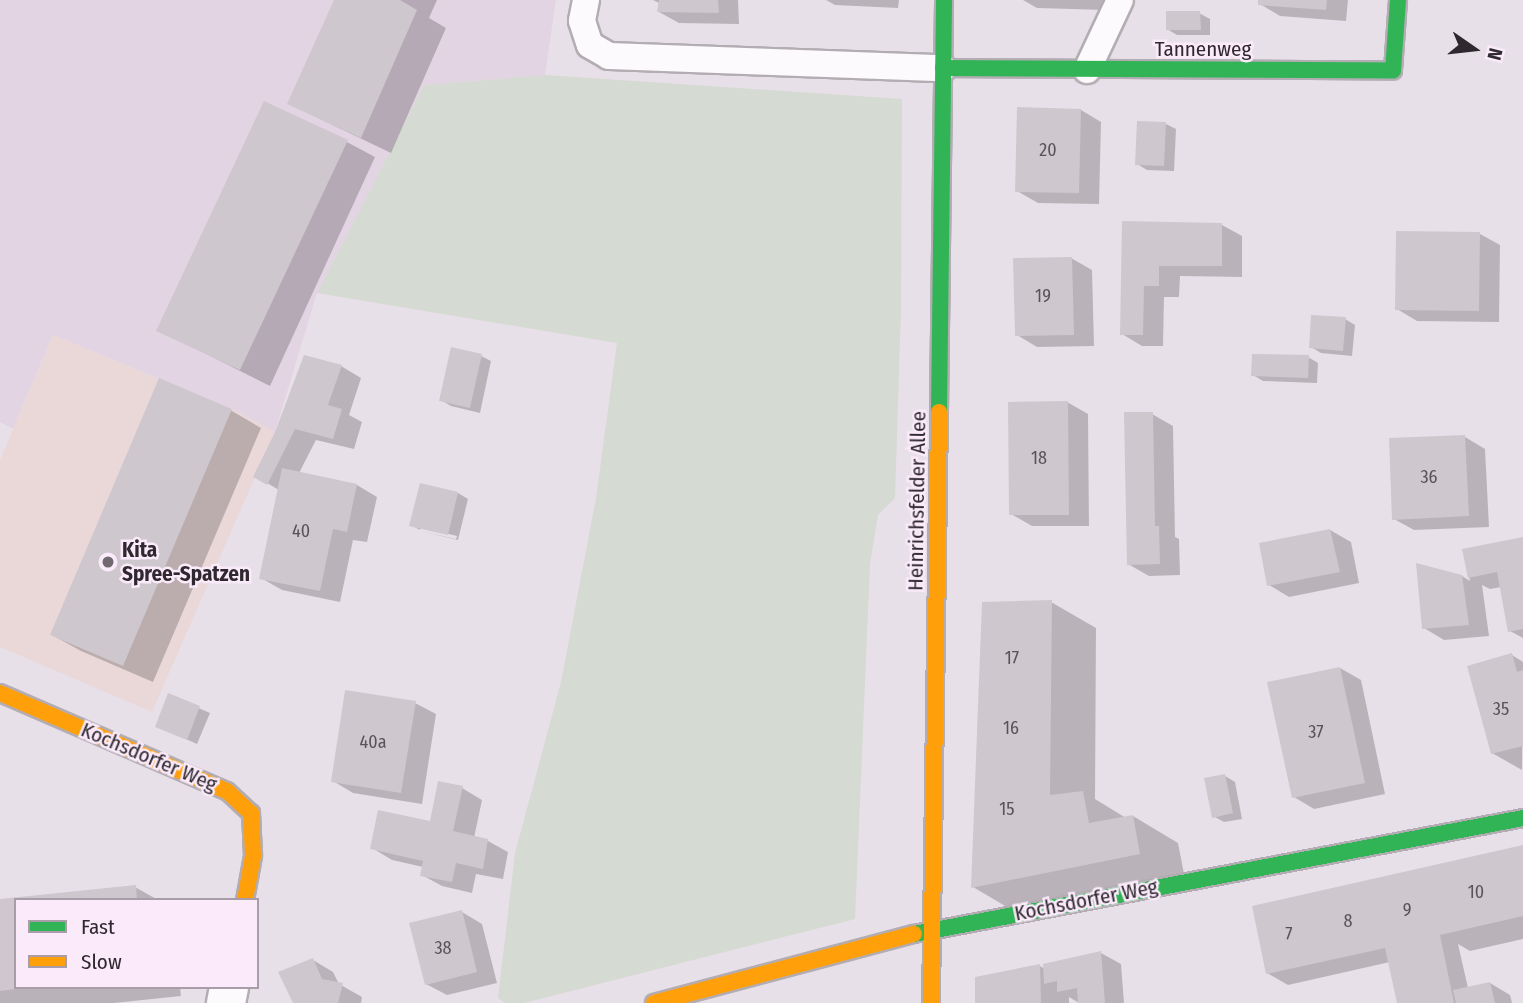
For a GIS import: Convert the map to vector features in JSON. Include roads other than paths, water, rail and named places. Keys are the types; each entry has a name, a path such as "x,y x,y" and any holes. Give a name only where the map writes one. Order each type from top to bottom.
{"street":[{"name":"Heinrichsfelder Allee","path":"931,1003 944,0"},
{"name":"Tannenweg","path":"943,68 1393,70 1398,0"},
{"name":"Kochsdorfer Weg","path":"0,693 227,791 251,813 253,856 245,898"},
{"name":"Kochsdorfer Weg","path":"654,1003 932,929 1523,818"}],"lane":[{"path":"586,0 582,22 590,45 609,56 943,68"},
{"path":"1087,70 1120,0"}],"place":[{"name":"Kita Spree-Spatzen","path":"108,562"}]}
